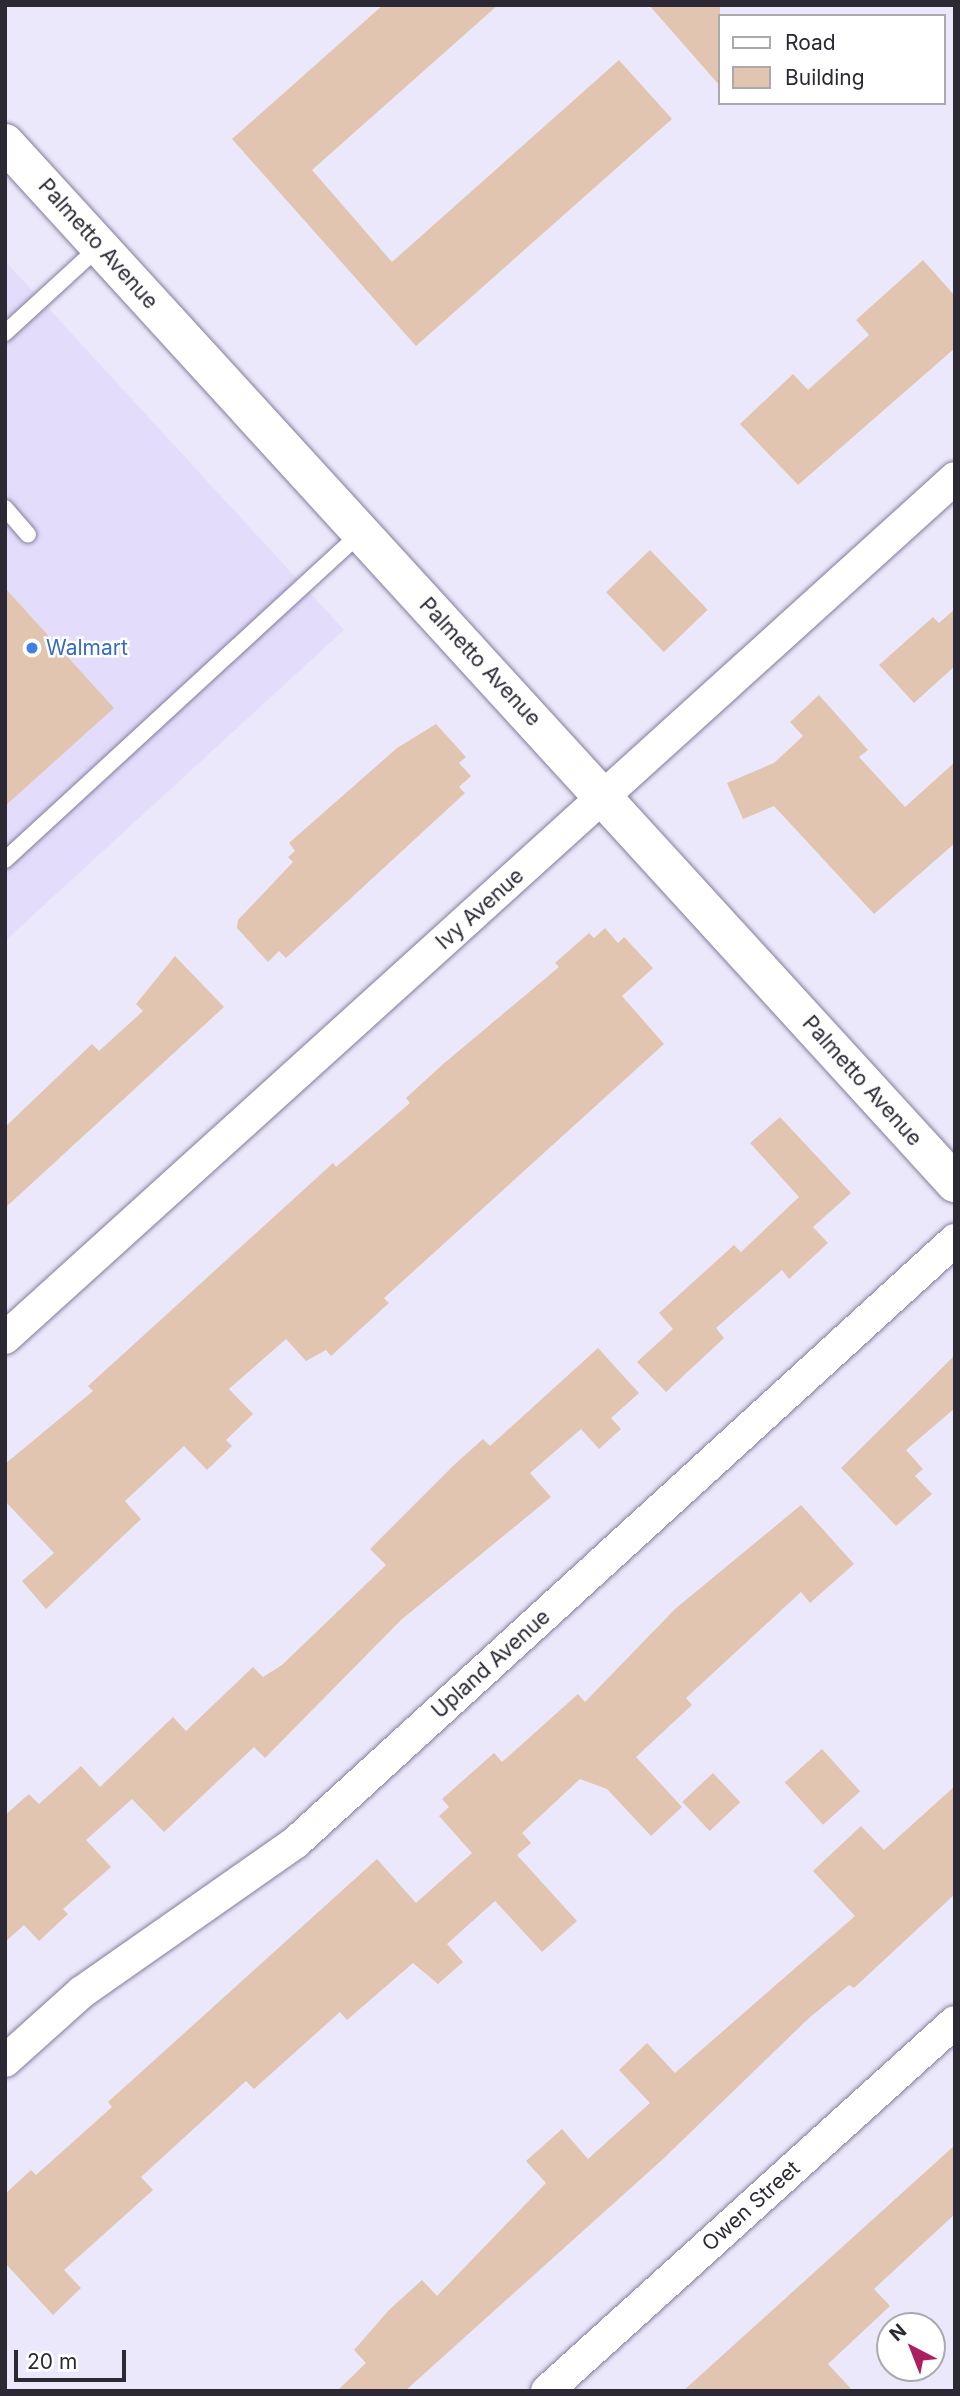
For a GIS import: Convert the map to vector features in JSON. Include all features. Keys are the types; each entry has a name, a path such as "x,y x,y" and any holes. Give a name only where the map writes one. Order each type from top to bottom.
{"street":[{"name":"Palmetto Avenue","path":"5,143 955,1183"},
{"name":"Ivy Avenue","path":"5,1338 955,478"},
{"name":"Upland Avenue","path":"5,2061 82,1992 296,1842 955,1240"},
{"name":"Owen Street","path":"547,2391 955,2022"}],"lane":[{"path":"5,333 100,246"},
{"path":"5,508 28,534"},
{"path":"5,860 361,533"}],"shaded area":[{"path":"5,261 344,630 5,941"}],"building":[{"path":"383,5 498,5 312,170 392,262 619,60 672,119 416,346 232,139"},
{"path":"649,5 720,5 718,84"},
{"path":"923,260 955,296 955,348 798,485 740,424 793,374 808,390 869,335 856,320"},
{"path":"650,550 708,610 664,652 606,592"},
{"name":"Walmart","path":"5,588 114,708 5,806"},
{"path":"955,609 955,666 914,703 879,665 933,617 939,623"},
{"path":"819,695 868,750 859,757 905,807 955,762 955,843 874,914 774,806 743,819 727,783 774,763 803,736 790,722"},
{"path":"436,724 466,757 459,763 471,776 459,787 465,793 286,958 279,951 268,962 237,928 238,920 293,862 288,857 295,851 289,843 397,748"},
{"path":"605,928 618,943 624,937 653,968 622,996 664,1044 384,1298 389,1303 331,1356 326,1350 306,1361 286,1339 229,1389 253,1414 226,1440 232,1446 207,1470 184,1446 125,1501 141,1519 46,1609 22,1581 54,1553 5,1501 5,1464 93,1391 88,1386 333,1163 336,1167 410,1103 406,1098 559,967 555,963 589,933 594,938"},
{"path":"175,956 224,1007 5,1208 5,1127 92,1044 99,1051 143,1011 136,1004"},
{"path":"780,1117 851,1193 813,1227 828,1243 789,1279 782,1270 716,1328 724,1338 666,1392 637,1362 673,1329 659,1313 734,1245 741,1252 799,1197 750,1143"},
{"path":"598,1348 639,1393 611,1418 621,1429 599,1449 581,1429 530,1473 551,1497 401,1620 265,1758 254,1747 164,1832 132,1799 86,1840 111,1867 63,1909 68,1914 39,1941 24,1925 5,1942 5,1815 29,1794 39,1804 81,1766 100,1787 173,1717 186,1731 253,1667 263,1677 282,1665 386,1565 370,1549 483,1439 490,1446"},
{"path":"955,1355 955,1408 906,1450 923,1469 915,1476 932,1494 896,1526 841,1468"},
{"path":"801,1505 854,1564 810,1603 801,1592 686,1698 692,1705 636,1757 682,1807 651,1836 607,1789 580,1779 522,1833 531,1843 517,1855 577,1921 542,1952 495,1901 447,1944 463,1962 438,1984 413,1963 347,2020 340,2012 254,2089 246,2081 141,2177 153,2190 64,2270 81,2288 53,2315 5,2263 5,2194 31,2170 36,2175 112,2107 108,2102 377,1859 416,1903 472,1853 439,1816 449,1807 442,1799 494,1753 502,1762 578,1694 585,1702 675,1609"},
{"path":"822,1749 860,1791 823,1825 785,1782"},
{"path":"713,1773 740,1802 710,1831 682,1802"},
{"path":"955,1786 955,1894 854,1988 849,1985 809,2018 663,2159 405,2391 337,2391 366,2363 354,2350 389,2310 422,2280 437,2296 546,2183 526,2161 562,2129 588,2159 650,2103 619,2070 647,2043 675,2073 855,1916 813,1871 861,1826 884,1850"},
{"path":"955,2145 955,2214 874,2289 890,2306 884,2312 876,2312 876,2319 828,2364 853,2391 683,2391"}],"place":[{"name":"Walmart","path":"32,648"}]}
